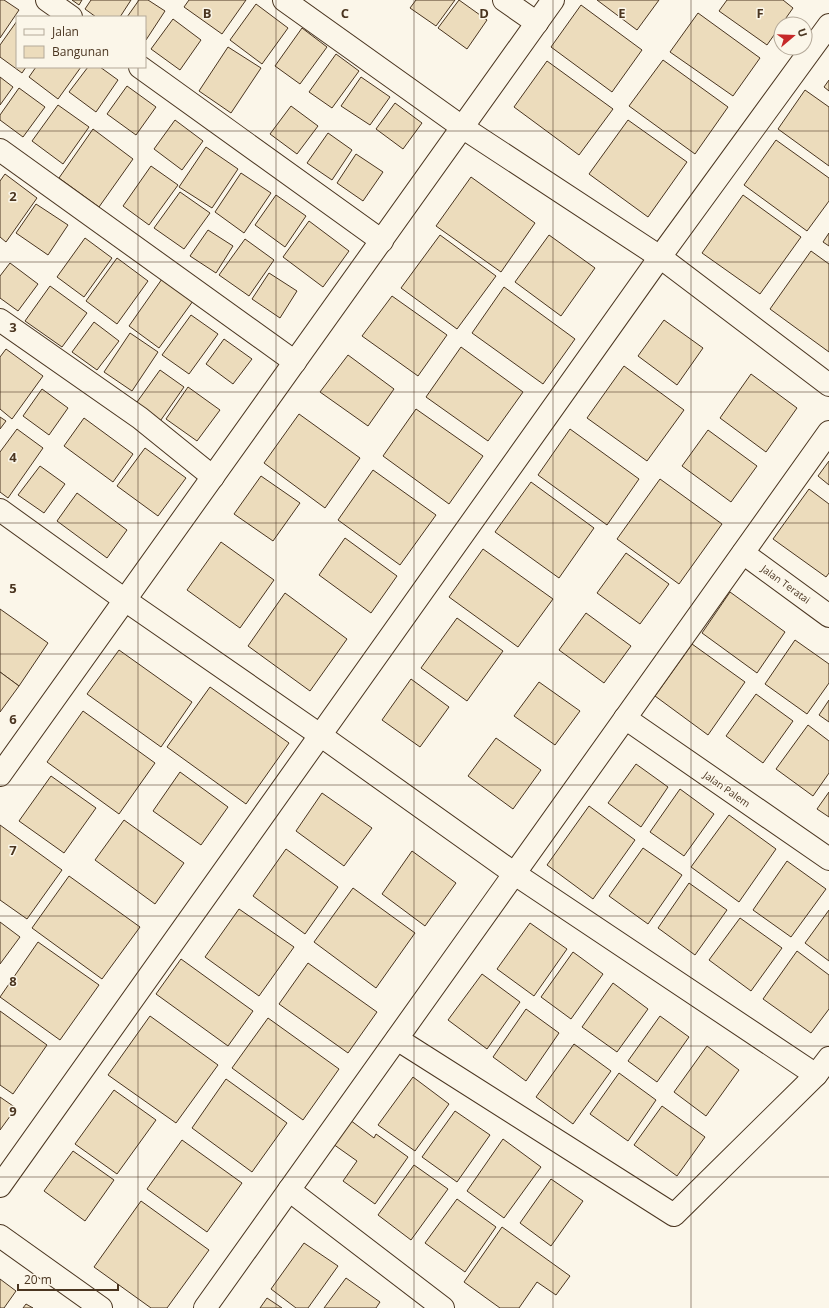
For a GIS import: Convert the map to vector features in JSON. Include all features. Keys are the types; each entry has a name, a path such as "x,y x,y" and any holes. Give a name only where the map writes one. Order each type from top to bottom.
{"street":[{"path":"47,0 70,16"},
{"path":"284,0 462,127 660,257 829,385"},
{"path":"504,0 537,23"},
{"path":"0,775 553,0"},
{"path":"0,1186 660,257 829,25"},
{"path":"141,68 382,241"},
{"path":"0,150 295,362"},
{"path":"0,320 140,418 213,477"},
{"path":"205,1308 829,432"},
{"path":"0,510 125,600 320,735 515,874 816,1075"},
{"name":"Jalan Teratai","path":"743,553 829,616"},
{"name":"Jalan Palem","path":"625,718 829,859"},
{"path":"397,1039 674,1216 816,1075 829,1058"},
{"path":"289,1190 443,1308"},
{"path":"0,1236 101,1308"}],"building":[{"path":"0,0 4,0 19,10 0,38"},
{"path":"72,0 82,0 79,5"},
{"path":"91,0 131,0 121,16 95,16 85,9"},
{"path":"139,0 148,0 165,11 146,40 146,16 128,16"},
{"path":"189,0 246,0 222,34 184,7"},
{"path":"416,0 455,0 436,26 410,8"},
{"path":"459,0 487,20 467,49 438,28"},
{"path":"597,0 659,0 637,30"},
{"path":"727,0 783,0 793,8 787,16 773,16 773,36 767,45 719,11"},
{"path":"256,4 288,28 262,64 230,40"},
{"path":"581,5 642,50 612,92 551,47"},
{"path":"698,13 760,58 733,96 670,52"},
{"path":"173,19 201,40 180,70 151,49"},
{"path":"16,22 16,68 25,68 22,73 0,57 0,45"},
{"path":"302,28 327,47 300,84 275,66"},
{"path":"228,47 261,68 231,113 199,91"},
{"path":"336,54 359,71 332,108 309,92"},
{"path":"663,60 728,107 695,154 629,106"},
{"path":"547,61 613,109 579,155 514,107"},
{"path":"35,68 80,68 58,99 29,77"},
{"path":"87,68 101,68 118,80 96,112 69,92"},
{"path":"0,77 13,87 0,105"},
{"path":"361,77 390,97 370,125 341,106"},
{"path":"829,80 829,91 824,87"},
{"path":"127,86 156,107 136,135 107,114"},
{"path":"19,88 45,107 23,137 0,120 0,115"},
{"path":"805,90 829,107 829,166 778,129"},
{"path":"395,103 422,123 403,149 376,129"},
{"path":"58,105 89,127 63,164 32,141"},
{"path":"291,106 318,126 297,154 270,134"},
{"path":"175,120 203,141 182,170 154,149"},
{"path":"628,120 687,162 648,217 589,174"},
{"path":"93,129 133,159 99,207 59,178"},
{"path":"328,133 352,150 332,180 307,163"},
{"path":"776,140 829,178 829,201 807,231 744,185"},
{"path":"206,147 238,169 212,208 179,187"},
{"path":"356,154 383,172 363,201 337,183"},
{"path":"151,166 178,185 149,225 123,206"},
{"path":"241,173 271,193 244,233 215,212"},
{"path":"5,174 37,198 6,242 0,237 0,181"},
{"path":"471,177 535,223 501,272 436,226"},
{"path":"180,192 210,213 184,249 154,228"},
{"path":"276,195 306,216 285,247 255,225"},
{"path":"743,195 801,237 760,294 702,253"},
{"path":"36,204 68,225 48,255 16,233"},
{"path":"309,221 349,251 323,287 283,257"},
{"path":"208,230 233,246 216,273 190,256"},
{"path":"829,233 829,246 823,242"},
{"path":"440,235 496,276 457,329 401,288"},
{"path":"549,235 595,268 561,316 515,282"},
{"path":"85,238 112,258 84,297 57,277"},
{"path":"245,239 274,260 249,296 219,275"},
{"path":"811,251 829,264 829,352 770,309"},
{"path":"117,258 148,281 117,324 86,301"},
{"path":"10,263 38,284 18,311 0,298 0,276"},
{"path":"269,273 297,291 280,318 252,299"},
{"path":"162,279 193,301 159,348 129,326"},
{"path":"50,286 87,313 62,347 25,321"},
{"path":"504,287 575,339 543,384 472,333"},
{"path":"392,296 447,335 418,376 362,336"},
{"path":"191,315 218,334 189,374 162,355"},
{"path":"664,320 703,348 677,385 638,356"},
{"path":"94,322 119,341 97,370 72,352"},
{"path":"130,333 158,352 132,391 104,372"},
{"path":"224,339 252,359 233,384 206,364"},
{"path":"461,347 523,392 488,441 426,397"},
{"path":"6,349 43,376 12,419 0,409 0,357"},
{"path":"348,355 394,389 368,426 320,392"},
{"path":"624,366 684,410 647,461 587,418"},
{"path":"160,370 184,387 156,427 132,409"},
{"path":"751,374 797,408 766,452 720,418"},
{"path":"188,387 220,410 197,441 166,419"},
{"path":"42,389 68,408 49,435 23,416"},
{"path":"416,409 483,456 449,504 383,456"},
{"path":"299,414 360,458 325,508 264,463"},
{"path":"0,417 6,421 0,429"},
{"path":"84,418 133,454 113,482 64,446"},
{"path":"17,429 43,448 8,498 0,492 0,452"},
{"path":"570,429 639,479 607,525 538,475"},
{"path":"708,430 757,466 731,502 682,466"},
{"path":"145,448 186,478 158,516 117,486"},
{"path":"829,461 829,485 818,476"},
{"path":"40,466 65,484 44,513 18,495"},
{"path":"373,470 436,515 400,565 338,520"},
{"path":"261,476 300,503 273,541 234,514"},
{"path":"660,479 722,524 679,584 617,539"},
{"path":"531,482 594,528 559,578 495,532"},
{"path":"809,489 829,504 829,573 826,577 773,539"},
{"path":"77,493 127,530 107,558 57,521"},
{"path":"345,538 397,576 371,613 319,575"},
{"path":"221,542 274,580 240,628 187,590"},
{"path":"483,549 553,599 518,647 449,597"},
{"path":"626,553 669,584 640,624 597,593"},
{"path":"730,592 785,632 757,673 702,633"},
{"path":"285,593 347,639 310,691 248,646"},
{"path":"0,609 48,643 19,686 0,672"},
{"path":"586,613 631,646 604,683 559,650"},
{"path":"457,618 503,651 467,701 421,668"},
{"path":"795,640 829,664 829,683 807,714 765,684"},
{"path":"692,644 745,682 708,735 655,696"},
{"path":"119,650 192,702 161,747 87,694"},
{"path":"0,672 19,686 0,712"},
{"path":"411,679 449,707 420,747 382,720"},
{"path":"539,682 580,711 555,745 514,716"},
{"path":"210,687 289,743 246,804 167,747"},
{"path":"756,694 793,721 763,763 726,736"},
{"path":"829,700 829,722 819,715"},
{"path":"83,711 155,763 119,814 47,762"},
{"path":"808,725 829,741 829,773 813,796 776,769"},
{"path":"496,738 541,770 513,809 468,776"},
{"path":"636,764 668,787 641,827 608,803"},
{"path":"180,772 228,807 201,845 153,811"},
{"path":"51,776 96,808 64,853 19,821"},
{"path":"680,789 714,814 684,856 650,832"},
{"path":"829,792 829,817 817,809"},
{"path":"322,793 372,828 344,866 296,831"},
{"path":"589,806 635,840 593,899 547,865"},
{"path":"729,815 776,849 739,902 691,867"},
{"path":"124,820 184,863 155,904 95,860"},
{"path":"0,825 62,870 27,919 0,900"},
{"path":"643,848 682,875 648,924 609,896"},
{"path":"286,849 338,887 305,934 253,896"},
{"path":"412,851 456,883 425,926 382,894"},
{"path":"787,861 826,889 791,937 753,910"},
{"path":"69,876 140,927 102,979 32,928"},
{"path":"689,883 727,910 695,955 658,928"},
{"path":"353,888 415,933 376,988 314,942"},
{"path":"239,909 294,947 259,996 205,957"},
{"path":"829,910 829,961 805,943"},
{"path":"740,918 782,948 751,991 709,960"},
{"path":"0,922 20,937 0,964"},
{"path":"530,923 567,949 534,996 497,969"},
{"path":"38,942 99,985 60,1040 0,997"},
{"path":"797,951 829,975 829,1009 811,1033 763,999"},
{"path":"573,952 603,974 571,1019 541,997"},
{"path":"181,959 253,1011 228,1046 156,994"},
{"path":"308,963 377,1012 348,1053 279,1004"},
{"path":"482,974 520,1002 487,1049 448,1020"},
{"path":"613,983 648,1009 617,1052 582,1027"},
{"path":"526,1009 559,1033 526,1081 493,1057"},
{"path":"0,1011 47,1045 13,1094 0,1085"},
{"path":"150,1016 218,1065 176,1123 108,1075"},
{"path":"660,1016 689,1037 657,1082 628,1061"},
{"path":"268,1018 339,1069 303,1120 232,1068"},
{"path":"574,1044 611,1071 573,1124 536,1097"},
{"path":"707,1046 739,1070 706,1116 674,1092"},
{"path":"619,1073 656,1100 628,1141 590,1114"},
{"path":"413,1077 449,1104 415,1151 378,1125"},
{"path":"226,1079 287,1123 252,1172 192,1128"},
{"path":"114,1090 156,1120 117,1174 75,1144"},
{"path":"0,1097 16,1108 0,1130"},
{"path":"662,1106 705,1137 677,1176 634,1145"},
{"path":"455,1111 490,1135 457,1182 422,1157"},
{"path":"350,1120 374,1138 376,1134 408,1157 375,1204 343,1181 357,1161 333,1144"},
{"path":"503,1139 541,1167 504,1218 467,1191"},
{"path":"182,1140 242,1183 207,1232 147,1189"},
{"path":"73,1151 114,1180 85,1221 44,1191"},
{"path":"414,1165 448,1189 411,1240 378,1215"},
{"path":"551,1179 583,1201 551,1246 520,1223"},
{"path":"457,1199 496,1227 465,1272 425,1243"},
{"path":"141,1201 209,1250 167,1308 151,1308 94,1267"},
{"path":"502,1227 570,1276 556,1295 537,1282 519,1308 500,1308 464,1282"},
{"path":"304,1243 338,1266 308,1308 296,1308 271,1289"},
{"path":"346,1278 380,1302 376,1308 324,1308"},
{"path":"0,1279 16,1291 4,1308 0,1308"},
{"path":"267,1298 282,1308 260,1308"},
{"path":"26,1304 33,1308 23,1308"}]}
